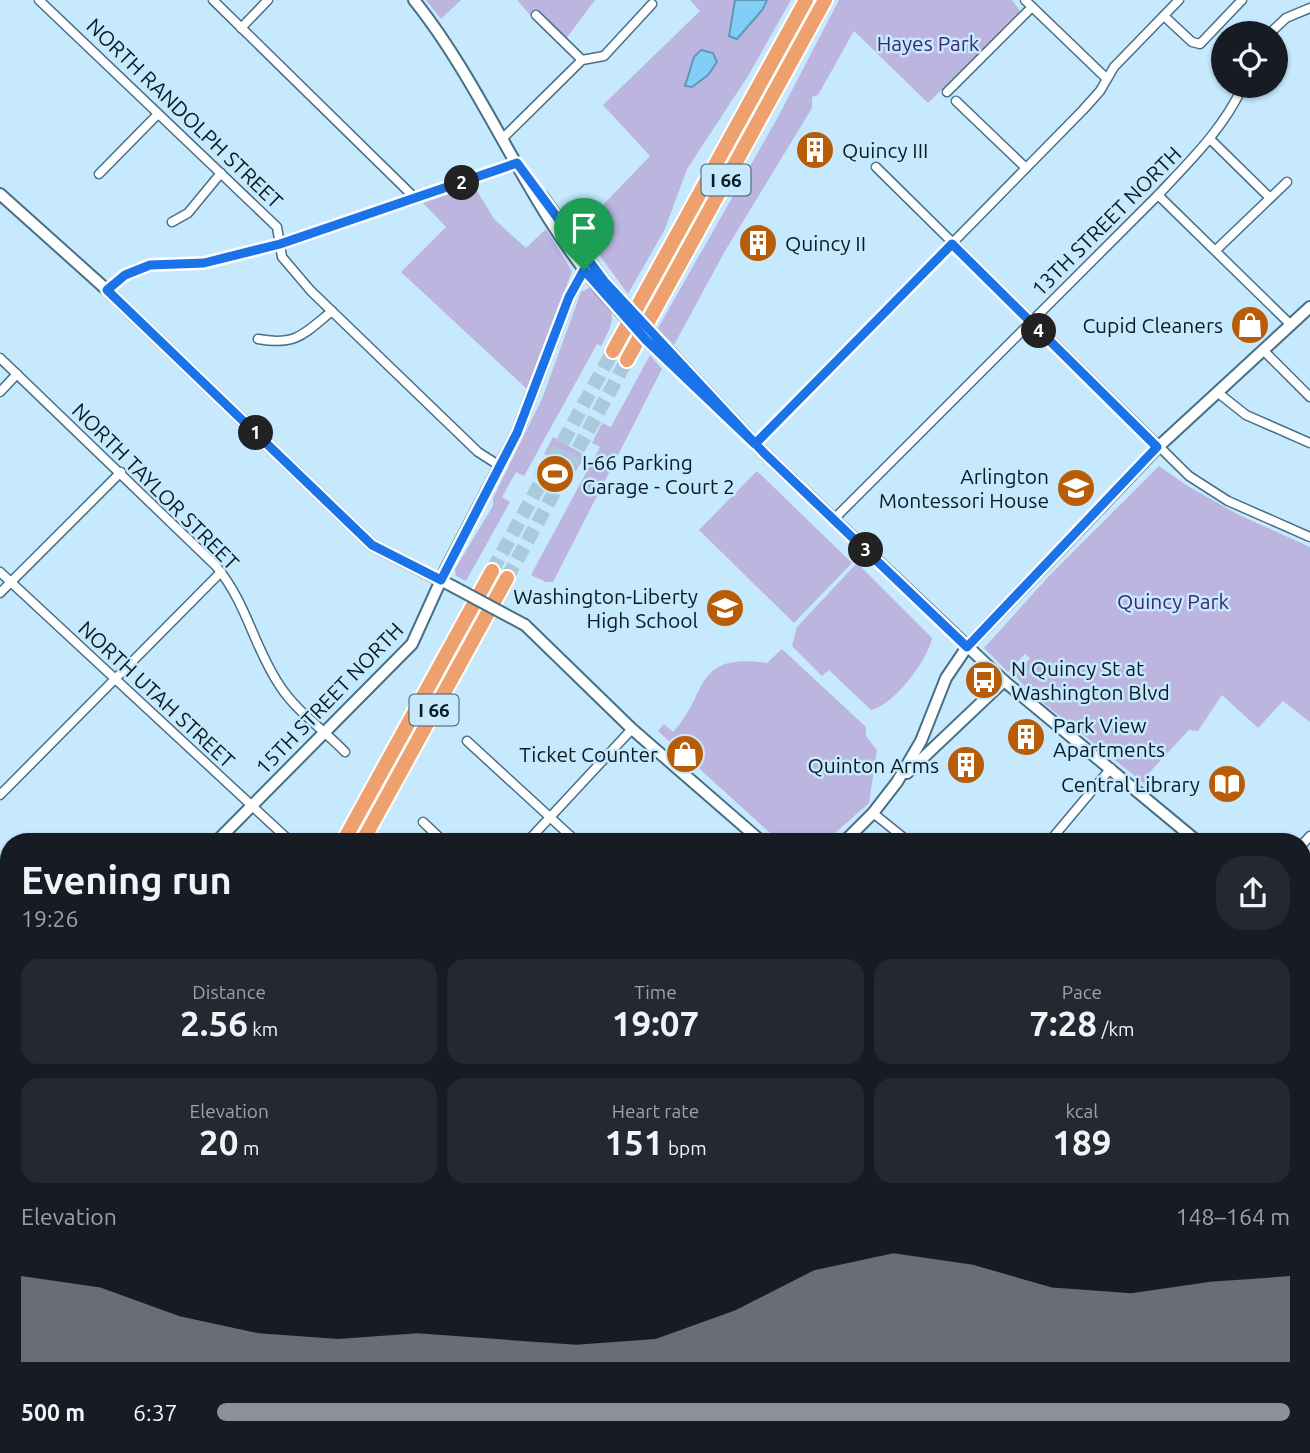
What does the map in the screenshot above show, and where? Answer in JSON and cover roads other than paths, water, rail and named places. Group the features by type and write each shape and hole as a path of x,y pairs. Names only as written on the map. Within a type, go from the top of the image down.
{"highway":[{"name":"I 66","path":"613,351 806,0"},
{"name":"I 66","path":"626,360 825,0"},
{"name":"I 66","path":"347,833 492,570"},
{"name":"I 66","path":"367,833 507,578"}],"main road":[{"path":"414,0 453,52 532,192 602,285 752,440 967,647 1004,681 1187,833"},
{"path":"0,194 107,290 372,545 525,625 632,729 752,833"},
{"name":"15TH STREET NORTH","path":"225,833 412,644 441,580 517,433 569,297 587,266"},
{"path":"853,833 897,782 921,741 946,678 967,647 1157,447 1310,307"},
{"path":"897,782 1004,681"}],"street":[{"name":"NORTH RANDOLPH STREET","path":"39,0 277,227 282,257 332,311 478,452 500,466"},
{"path":"213,0 415,198"},
{"path":"242,28 268,0"},
{"path":"1025,0 1106,78"},
{"path":"752,440 952,244 1083,110 1100,92 1106,78 1179,0"},
{"path":"1164,16 1192,42 1200,44 1242,0"},
{"path":"1283,21 1308,8 1300,1"},
{"path":"503,137 582,60 604,56 652,4"},
{"path":"947,93 1032,7"},
{"path":"536,15 582,60"},
{"name":"13TH STREET NORTH","path":"834,519 1158,195 1210,139 1237,98"},
{"path":"956,101 1026,168"},
{"path":"99,174 158,114"},
{"path":"1210,139 1270,198"},
{"path":"107,290 125,275 150,265 204,263 280,244 517,163"},
{"path":"876,167 1030,323 1189,476 1228,501 1310,537"},
{"path":"172,222 188,214 221,173"},
{"path":"1216,250 1287,182"},
{"path":"1158,195 1291,325"},
{"path":"258,339 278,343 299,339 332,311"},
{"path":"1263,350 1310,397"},
{"name":"NORTH TAYLOR STREET","path":"0,358 121,472 221,572 248,615 264,658 281,688 345,752"},
{"path":"0,392 18,374"},
{"path":"1217,392 1246,415 1310,443"},
{"path":"0,593 121,472"},
{"name":"NORTH UTAH STREET","path":"0,572 281,833"},
{"path":"0,794 221,572"},
{"path":"535,833 632,729"},
{"path":"467,741 567,833"},
{"path":"1057,833 1111,768"},
{"path":"873,813 898,833"},
{"path":"423,822 435,833"}],"water":[{"path":"735,0 767,0 763,9 737,39 729,36"},
{"path":"701,50 713,53 717,62 708,75 692,87 685,86 694,57"}],"tunnel":[{"path":"492,571 613,351"},
{"path":"507,578 627,360"}],"place":[{"name":"Quincy III","path":"815,150"},
{"name":"Quincy II","path":"758,243"},
{"name":"Cupid Cleaners","path":"1250,325"},
{"name":"I-66 Parking Garage - Court 2","path":"555,474"},
{"name":"Arlington Montessori House","path":"1076,488"},
{"name":"Washington-Liberty High School","path":"725,608"},
{"name":"N Quincy St at Washington Blvd","path":"984,680"},
{"name":"Park View Apartments","path":"1026,737"},
{"name":"Ticket Counter","path":"685,754"},
{"name":"Quinton Arms","path":"966,765"},
{"name":"Central Library","path":"1227,784"}],"park label":[{"name":"Hayes Park","path":"928,43"},
{"name":"Quincy Park","path":"1173,601"}]}
